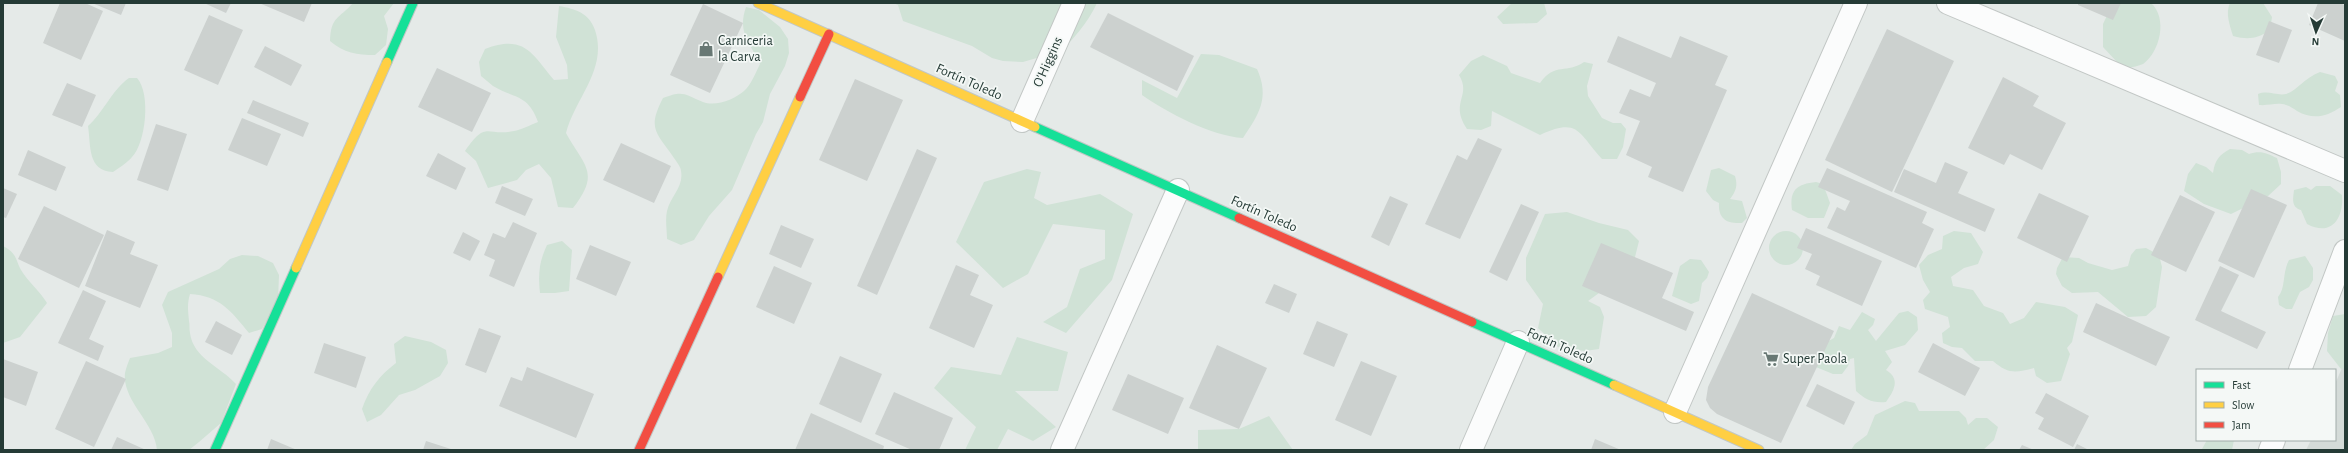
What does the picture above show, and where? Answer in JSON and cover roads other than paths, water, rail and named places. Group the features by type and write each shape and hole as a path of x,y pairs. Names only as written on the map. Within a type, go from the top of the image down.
{"street":[{"path":"215,450 413,3"},
{"name":"Fortín Toledo","path":"758,3 1759,450"},
{"name":"O'Higgins","path":"1022,121 1074,3"},
{"path":"1675,412 1856,3"},
{"path":"1948,3 2345,171"},
{"path":"639,450 829,34"},
{"path":"1062,450 1178,190"},
{"path":"2300,369 2345,251"},
{"path":"1471,450 1518,342"}],"place":[{"name":"Carniceria la Carva","path":"706,49"},
{"name":"Super Paola","path":"1771,359"}]}
